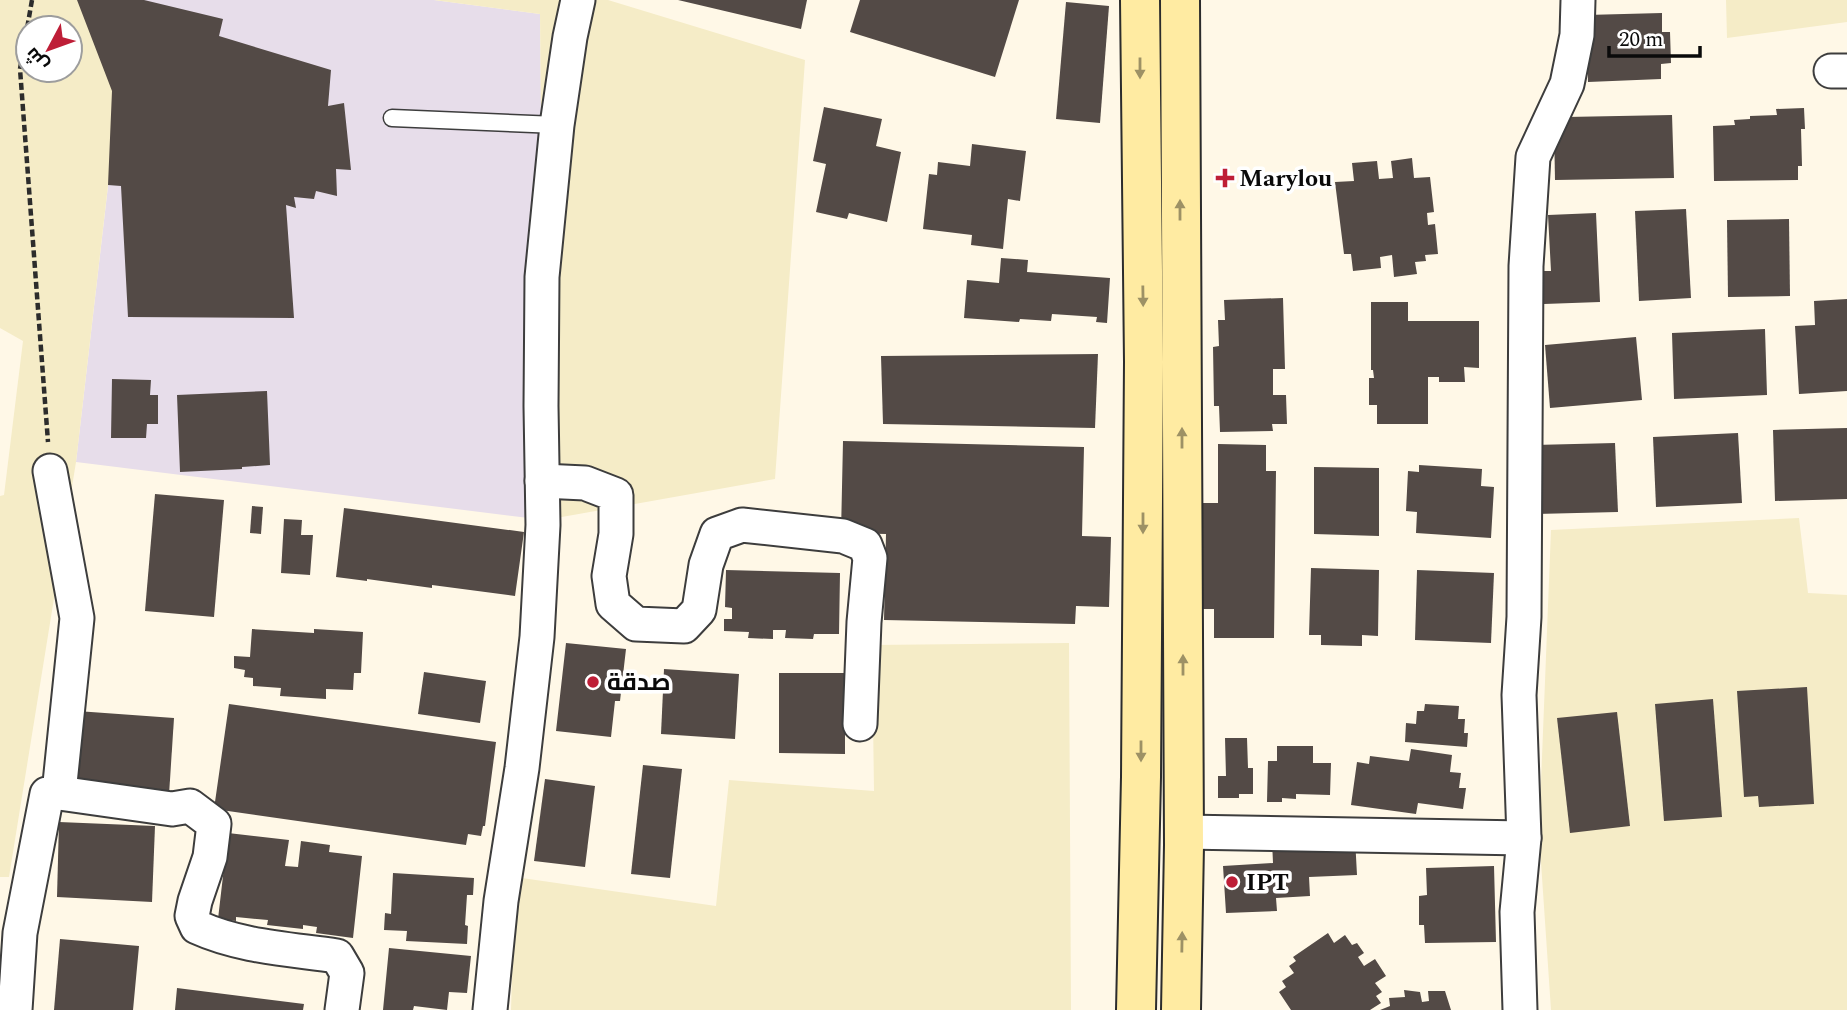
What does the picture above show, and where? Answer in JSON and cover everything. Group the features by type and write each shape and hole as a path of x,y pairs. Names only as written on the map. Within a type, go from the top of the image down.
{"street":[{"path":"490,1010 501,901 522,768 537,637 543,525 542,277 557,125 578,0"},
{"path":"1140,0 1163,361 1184,839 1181,1010"},
{"path":"1136,1010 1140,847 1180,0"},
{"path":"1520,1010 1517,912 1524,838 1520,695 1524,605 1526,266 1533,157 1567,84 1577,35 1578,0"},
{"path":"50,471 77,618 59,793"},
{"path":"542,481 585,483 616,495 616,534 609,576 613,604 636,624 684,626 699,610 706,565 717,534 742,525 843,536 865,545 870,558 864,622 860,724"},
{"path":"15,1010 10,932 47,794 59,793 172,808 190,806 214,824 209,858 192,916 197,927 243,943 337,956 347,973 342,1010"},
{"path":"1140,847 1184,839 1524,838"}],"lane":[{"path":"392,118 557,125"}],"path":[{"path":"32,0 20,69 50,471"}],"shaded area":[{"path":"0,0 111,0 118,99 76,462 9,877 0,877 0,496 4,495 23,341 0,328"},
{"path":"111,0 434,0 540,14 545,520 76,462 118,100"},
{"path":"434,0 608,0 805,60 775,479 545,520 540,14"},
{"path":"1726,0 1847,0 1847,22 1727,38"},
{"path":"1799,518 1808,593 1847,595 1847,1010 1551,1010 1539,833 1551,530"},
{"path":"1069,643 1071,1010 511,1010 515,877 716,906 729,780 874,791 872,645"}],"building":[{"path":"77,0 144,0 223,19 219,36 331,70 328,106 344,103 351,170 336,169 337,196 316,191 314,199 294,197 296,208 286,205 294,318 128,317 121,186 108,185 112,91"},
{"path":"678,0 807,0 801,29"},
{"path":"860,0 1019,0 995,77 850,32"},
{"path":"1066,2 1109,6 1100,123 1056,119"},
{"path":"1662,13 1662,32 1670,32 1671,63 1661,64 1661,79 1588,82 1586,15"},
{"path":"824,107 882,119 876,146 901,152 887,222 849,213 847,219 816,212 826,164 813,161"},
{"path":"1804,108 1805,129 1801,129 1802,166 1798,166 1798,180 1714,181 1713,126 1735,125 1734,120 1750,119 1750,116 1777,115 1776,109"},
{"path":"1672,115 1674,178 1555,180 1554,126 1566,117"},
{"path":"972,144 1026,151 1020,201 1008,199 1003,249 971,245 972,235 923,229 929,174 937,175 938,162 970,166"},
{"path":"1412,158 1414,178 1430,177 1434,212 1427,213 1428,225 1435,224 1438,254 1425,255 1426,261 1415,262 1417,274 1394,277 1392,255 1380,257 1381,268 1353,271 1351,254 1344,254 1335,182 1354,181 1352,163 1377,161 1379,179 1393,178 1391,161"},
{"path":"1686,209 1691,298 1639,301 1635,211"},
{"path":"1596,213 1600,302 1544,304 1543,286 1538,286 1537,271 1551,271 1548,215"},
{"path":"1789,219 1790,296 1728,297 1727,220"},
{"path":"1001,258 1028,260 1027,272 1110,278 1107,323 1096,322 1097,317 1052,314 1051,321 1020,319 1019,322 964,318 967,280 999,283"},
{"path":"1283,298 1285,369 1273,369 1273,395 1286,395 1287,424 1272,424 1273,431 1220,432 1219,406 1214,406 1213,347 1219,346 1218,320 1225,320 1224,300"},
{"path":"1847,299 1847,391 1799,394 1795,326 1815,325 1814,301"},
{"path":"1371,302 1408,302 1408,321 1479,321 1479,368 1464,367 1465,382 1439,382 1439,377 1428,377 1428,424 1377,424 1377,405 1369,405 1369,378 1374,378 1371,370"},
{"path":"1765,329 1767,395 1674,399 1672,333"},
{"path":"1636,337 1642,400 1550,408 1545,345"},
{"path":"1098,354 1095,428 883,424 881,356"},
{"path":"112,379 151,380 150,395 158,395 158,424 147,424 146,438 111,438"},
{"path":"267,391 270,465 180,472 177,395"},
{"path":"1847,428 1847,499 1775,501 1773,430"},
{"path":"1738,433 1742,503 1656,507 1653,437"},
{"path":"843,441 1084,447 1082,536 1111,537 1109,607 1076,606 1075,624 884,620 886,534 841,533"},
{"path":"1615,443 1618,512 1536,514 1534,445"},
{"path":"1218,444 1266,445 1266,471 1276,471 1274,638 1214,638 1214,609 1198,609 1198,503 1218,503"},
{"path":"1419,465 1482,469 1481,486 1494,487 1491,538 1416,533 1417,512 1406,511 1408,471 1419,472"},
{"path":"1314,467 1379,468 1379,536 1314,534"},
{"path":"155,494 224,500 214,617 145,611"},
{"path":"252,506 263,507 261,534 250,533"},
{"path":"344,508 524,532 515,596 432,585 432,588 336,577"},
{"path":"284,519 302,520 301,535 313,535 310,575 281,573"},
{"path":"1311,568 1379,570 1378,636 1362,635 1362,646 1321,645 1321,635 1309,635"},
{"path":"726,570 840,573 839,634 814,634 813,639 785,638 786,630 773,630 773,639 748,638 749,632 724,631 724,619 732,619 732,608 725,607"},
{"path":"1417,570 1494,573 1491,643 1415,640"},
{"path":"252,629 314,633 314,629 363,632 361,673 354,673 353,690 326,689 326,699 280,696 281,688 253,686 253,678 244,677 245,670 234,668 234,656 250,657"},
{"path":"566,643 626,649 620,701 615,701 611,737 556,731"},
{"path":"664,669 739,674 735,739 661,734"},
{"path":"424,672 486,681 480,723 418,714"},
{"path":"779,673 845,673 845,754 779,753"},
{"path":"1807,687 1814,804 1759,807 1758,796 1744,797 1737,691"},
{"path":"1713,699 1722,817 1664,821 1655,704"},
{"path":"229,704 496,742 485,826 481,836 468,834 466,845 214,809"},
{"path":"1425,704 1459,706 1458,719 1465,719 1464,733 1468,733 1467,747 1405,742 1406,723 1416,724 1417,711 1424,711"},
{"path":"77,711 174,718 169,795 71,788"},
{"path":"1617,712 1630,826 1570,833 1557,718"},
{"path":"1225,738 1247,738 1248,768 1253,768 1253,794 1239,794 1239,798 1218,798 1218,776 1226,776"},
{"path":"1277,746 1313,746 1313,763 1331,763 1330,795 1296,794 1296,799 1282,798 1282,802 1267,802 1268,761 1277,761"},
{"path":"1411,749 1452,755 1450,772 1461,773 1459,788 1466,788 1463,809 1418,803 1416,814 1351,805 1357,762 1369,764 1370,756 1409,761"},
{"path":"643,765 682,769 670,878 631,874"},
{"path":"545,779 595,786 585,867 534,861"},
{"path":"59,822 155,826 152,902 57,897"},
{"path":"228,833 289,840 285,866 298,867 301,841 330,845 329,852 362,856 353,938 316,933 317,927 303,925 303,929 267,925 268,920 236,917 236,921 218,919"},
{"path":"1355,838 1357,875 1309,877 1310,896 1276,898 1277,911 1226,913 1223,866 1273,863 1272,841"},
{"path":"1494,866 1496,942 1425,943 1424,925 1419,925 1419,896 1427,895 1426,868"},
{"path":"393,873 474,878 473,895 467,895 467,944 406,941 407,931 384,930 385,913 391,914"},
{"path":"1328,933 1334,943 1345,935 1352,945 1357,943 1364,953 1358,957 1364,966 1375,959 1386,976 1375,983 1382,992 1376,996 1381,1003 1370,1010 1291,1010 1279,992 1286,987 1282,981 1294,973 1289,966 1296,961 1293,957"},
{"path":"60,939 139,946 133,1010 54,1010"},
{"path":"389,948 471,956 467,993 449,992 447,1010 414,1006 413,1010 383,1010"},
{"path":"177,988 304,1004 303,1010 175,1010"},
{"path":"1404,990 1420,992 1422,1002 1429,1001 1428,991 1445,991 1451,1010 1380,1010 1390,1006 1389,998 1405,997"}],"place":[{"name":"Marylou","path":"1225,178"},
{"name":"صدقة","path":"593,682"},
{"name":"IPT","path":"1232,882"}]}
